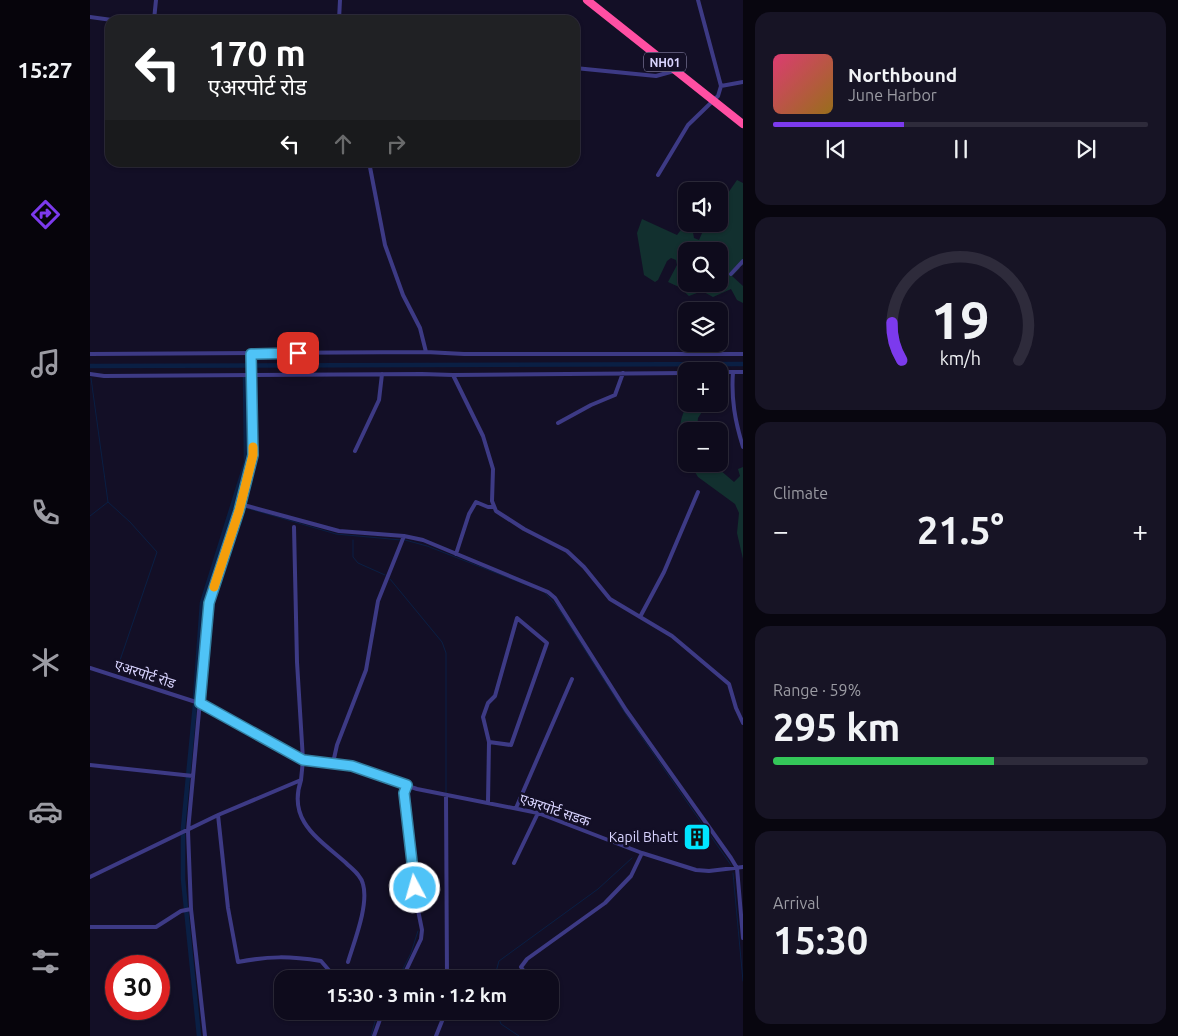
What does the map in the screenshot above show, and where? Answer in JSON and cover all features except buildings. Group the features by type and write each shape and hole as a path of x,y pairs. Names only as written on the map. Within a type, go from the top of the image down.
{"highway":[{"name":"NH01","path":"588,0 743,124"}],"street":[{"path":"154,15 156,0"},
{"path":"339,15 340,0"},
{"path":"658,175 688,125 718,96 721,86 698,0"},
{"path":"90,17 105,19"},
{"path":"580,68 656,76 676,70"},
{"path":"721,86 743,82"},
{"path":"370,167 385,246 403,295 420,328 426,352"},
{"path":"731,274 743,261"},
{"path":"90,354 251,356 426,352 464,354 743,354"},
{"path":"205,1036 190,909 185,832 209,603 239,511 253,455 251,356"},
{"path":"728,372 743,372"},
{"path":"733,372 732,398 735,421 743,447"},
{"path":"558,423 591,405 615,395 623,373"},
{"path":"90,374 104,376 678,373"},
{"path":"356,451 379,400 382,374"},
{"path":"453,375 483,436 493,468 492,501 496,511 524,529 567,551 584,567 610,599 672,636 729,684 743,723"},
{"path":"640,616 664,572 698,492"},
{"path":"456,554 469,514 476,502 488,507 494,506"},
{"path":"240,505 338,531 404,536 423,540 541,588 555,598 626,710 737,868 743,938"},
{"path":"294,527 297,662 303,760 297,801 305,826 356,872 363,882 363,906 348,962"},
{"path":"332,763 366,670 378,601 387,574 404,536"},
{"path":"488,802 489,742 483,718 488,703 495,696 517,618 547,644 511,744 489,742"},
{"name":"एअरपोर्ट रोड","path":"90,668 200,703 303,760 352,766 407,785 445,795"},
{"path":"516,808 572,679"},
{"path":"90,765 190,775"},
{"path":"90,877 218,815 301,780"},
{"path":"406,970 421,939 422,930 417,905 404,793 407,785"},
{"path":"445,795 448,970"},
{"name":"एअरपोर्ट सडक","path":"445,795 488,802 538,814 642,853 696,870 709,871 743,867"},
{"path":"514,864 538,814"},
{"path":"218,815 228,908 238,962 269,956 296,957 321,961 329,970"},
{"path":"523,970 521,967 527,959 605,903 630,876 642,853"},
{"path":"90,927 156,927 181,911 190,909"},
{"path":"374,1036 380,1020"},
{"path":"436,1036 442,1020"}],"green space":[{"path":"737,180 743,183 743,265 738,267 740,268 732,276 743,286 743,303 737,300 731,289 728,290 728,242 678,242 678,287 668,282 677,265 676,260 671,258 667,261 658,280 655,282 644,275 637,233 642,219 677,235 679,232 693,232 694,238 699,240 702,232 728,232 728,193"},
{"path":"685,292 699,292 689,296"},
{"path":"704,292 724,292 713,297"},
{"path":"684,412 702,412 698,422 681,422"},
{"path":"743,467 743,559 737,533 739,513 735,504 698,477 695,472 722,472 734,482 740,476 738,469"}],"waterway":[{"path":"90,366 743,364"},
{"path":"195,698 202,603 246,462 245,376"},
{"path":"90,516 108,502 91,378"},
{"path":"108,502 130,522 157,552 116,672"},
{"path":"233,504 336,534 401,540"},
{"path":"353,540 353,557 358,563 385,575"},
{"path":"405,540 427,546 532,587"},
{"path":"390,579 442,642 446,653 446,793"},
{"path":"545,593 557,606 627,716 731,865"},
{"path":"195,705 183,828 183,879 199,1036"},
{"path":"496,970 499,961 598,889 632,858"},
{"path":"733,873 743,981"},
{"path":"402,970 411,953 418,931"},
{"path":"371,1036 375,1020"},
{"path":"499,1020 501,1024 519,1036"}],"slow traffic":[{"path":"214,587 239,511 253,455 253,447"}],"place":[{"name":"Kapil Bhatt","path":"697,837"}],"route":[{"path":"298,353 251,354 253,455 239,511 209,603 200,703 303,760 352,766 407,785 404,793 415,888"}]}
